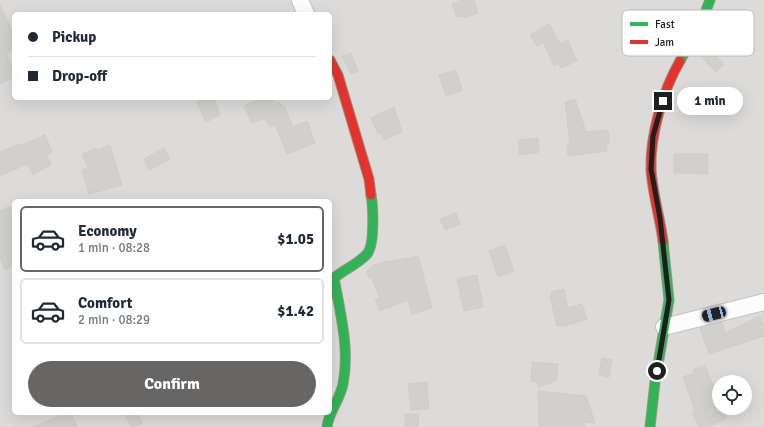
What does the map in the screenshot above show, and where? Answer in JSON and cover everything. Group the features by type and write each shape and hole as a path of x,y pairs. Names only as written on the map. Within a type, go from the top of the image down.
{"street":[{"path":"300,0 305,12"},
{"path":"706,10 710,0"},
{"path":"650,427 655,382 669,300 660,218 651,169 653,136 670,78 682,56"},
{"path":"332,64 340,82 369,179 373,207 370,250 366,256 342,271 334,278 346,342 343,385 332,409"},
{"path":"664,327 764,302"},
{"path":"327,427 329,415"}],"shaded area":[{"path":"0,0 764,0 764,427 0,427"}],"building":[{"path":"462,0 474,0 478,13 464,18 463,16 457,17 452,4"},
{"path":"0,4 12,31 12,51 6,54 12,66 12,78 0,84"},
{"path":"549,24 560,44 568,40 577,61 561,68 559,64 554,66 543,42 537,46 530,35"},
{"path":"351,53 358,71 351,74 342,56"},
{"path":"700,56 716,56 724,64 716,72"},
{"path":"456,70 462,90 446,96 439,75"},
{"path":"575,99 586,132 608,130 610,144 606,145 607,151 568,156 567,144 570,143 565,102"},
{"path":"202,100 214,100 220,115 206,122 197,102"},
{"path":"258,100 274,100 276,104 280,102 282,107 284,106 293,127 307,121 315,143 287,154 276,127 273,125 270,127 264,119 252,123 244,106"},
{"path":"394,107 402,132 384,140 381,133 378,134 371,118"},
{"path":"45,135 52,152 46,155 51,164 33,175 27,164 0,176 0,152 19,144 20,146"},
{"path":"538,138 539,152 519,155 518,140"},
{"path":"110,145 122,185 89,194 82,170 88,168 82,154 96,148 98,150"},
{"path":"164,148 170,159 149,170 144,159"},
{"path":"674,154 708,154 708,174 674,173"},
{"path":"12,206 12,267 5,270 0,258 0,211"},
{"path":"456,213 460,224 445,230 440,219"},
{"path":"505,245 514,271 498,277 489,251"},
{"path":"418,256 432,308 412,314 408,300 380,311 375,300 380,298 371,277 369,278 367,271 374,265 386,261"},
{"path":"477,275 483,307 464,311 457,279"},
{"path":"564,289 568,308 582,304 587,319 565,326 557,326 550,296 552,295 551,292"},
{"path":"760,316 764,326 764,336 709,354 700,328 722,322 725,333"},
{"path":"602,358 612,360 609,377 599,375"},
{"path":"532,362 558,364 556,381 538,387 538,382 531,381"},
{"path":"705,365 712,384 712,415 726,415 727,418 708,427 699,427 692,412 695,411 683,377 694,373 693,370"},
{"path":"427,382 429,409 411,410 408,384"},
{"path":"538,391 586,396 595,423 584,422 585,427 539,427"},
{"path":"405,414 419,414 418,427 405,427"},
{"path":"61,415 72,415 77,427 33,427"},
{"path":"125,415 139,415 142,423 131,427"}],"traffic: fast":[{"path":"706,10 710,0"},
{"path":"680,61 683,56"},
{"path":"332,412 342,390 345,371 345,344 334,278 360,261 370,249 373,225 371,195"},
{"path":"650,427 655,382 669,300 663,241"},
{"path":"327,427 330,415"}],"traffic: jam":[{"path":"663,241 653,186 651,156 655,128 663,99 680,61"},
{"path":"332,64 338,75 369,179 371,195"}],"route":[{"path":"657,371 669,300 667,268 651,169 653,136 663,101"}]}
